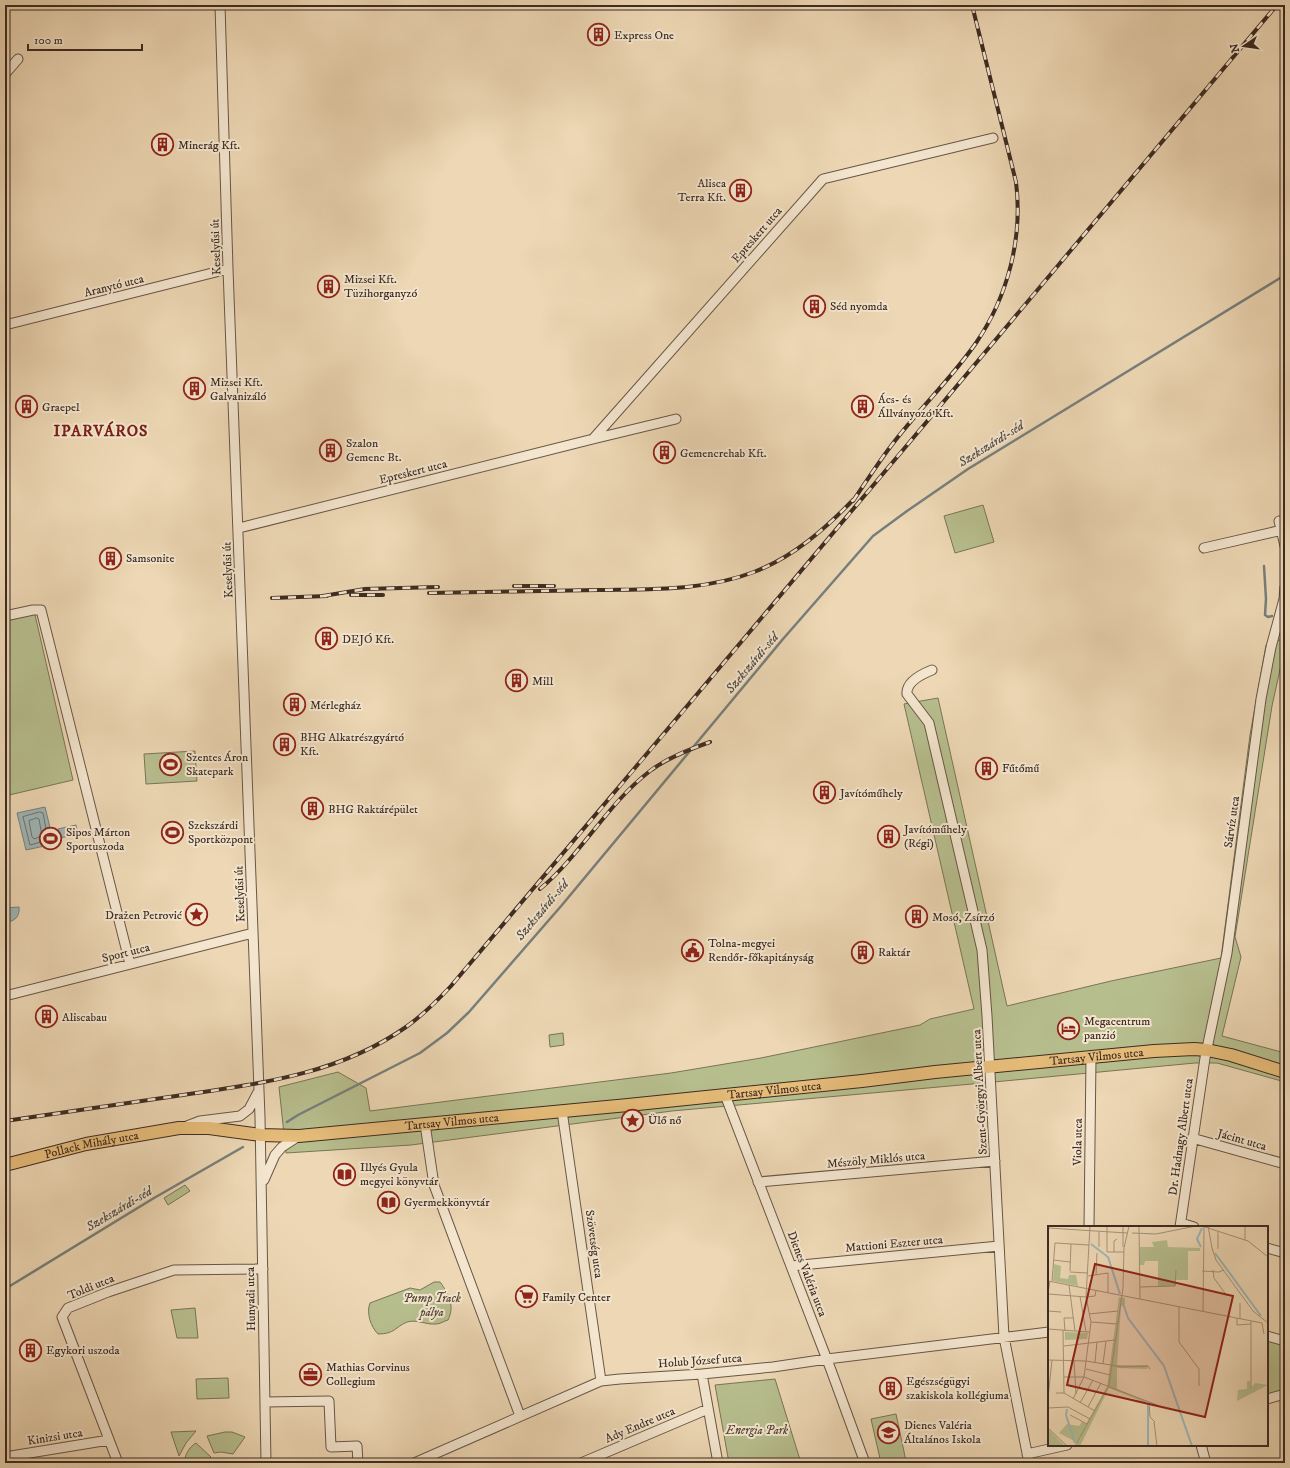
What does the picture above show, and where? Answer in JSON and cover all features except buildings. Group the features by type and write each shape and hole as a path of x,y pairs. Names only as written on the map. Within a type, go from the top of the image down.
{"main road":[{"name":"Tartsay Vilmos utca","path":"261,1135 299,1136 1154,1051 1194,1049 1207,1050 1231,1055 1285,1072"},
{"name":"Pollack Mihály utca","path":"5,1165 86,1144 179,1128 209,1128 261,1135"}],"street":[{"name":"Keselyűsi út","path":"220,5 228,269 261,1135"},
{"path":"5,74 18,59"},
{"name":"Epreskert utca","path":"594,439 823,179 993,138"},
{"name":"Aranytó utca","path":"5,325 228,269"},
{"name":"Epreskert utca","path":"239,528 676,419"},
{"path":"1280,521 1285,546"},
{"path":"1204,548 1282,530"},
{"name":"Sárvíz utca","path":"1207,1050 1226,953 1261,699 1271,647 1284,599 1285,587"},
{"path":"5,616 33,610 41,610 130,964"},
{"name":"Szent-Györgyi Albert utca","path":"932,670 912,681 906,692 910,700 929,723 982,950 990,1067 1004,1337 1028,1459"},
{"name":"Sport utca","path":"5,996 253,933"},
{"name":"Dr. Hadnagy Albert utca","path":"1181,1225 1192,1138 1207,1050"},
{"name":"Viola utca","path":"1089,1226 1091,1057"},
{"name":"Pollack Mihály utca","path":"179,1128 200,1121 240,1116 249,1110 259,1091"},
{"name":"Dienes Valéria utca","path":"725,1094 827,1359 865,1463"},
{"name":"Szövetség utca","path":"562,1111 601,1381"},
{"path":"425,1124 434,1185 520,1416"},
{"name":"Hunyadi utca","path":"261,1135 266,1463"},
{"path":"262,1186 275,1155 282,1147 299,1136"},
{"name":"Jácint utca","path":"1192,1138 1285,1164"},
{"name":"Mészöly Miklós utca","path":"758,1182 995,1161"},
{"name":"Mattioni Eszter utca","path":"790,1266 999,1246"},
{"path":"1268,1248 1285,1253"},
{"name":"Toldi utca","path":"118,1463 62,1317 68,1308 108,1292 174,1270 263,1269"},
{"name":"Holub József utca","path":"414,1463 601,1381 702,1374 773,1367 1048,1332"},
{"path":"1268,1336 1285,1341"},
{"path":"702,1374 718,1463"},
{"path":"1268,1399 1285,1394"},
{"path":"265,1402 329,1401 331,1447 357,1446 358,1463"},
{"name":"Ady Endre utca","path":"581,1463 708,1408"},
{"name":"Kinizsi utca","path":"5,1457 109,1440"},
{"path":"1028,1459 1064,1446"},
{"path":"1201,1446 1206,1463"}],"green space":[{"path":"983,505 994,542 955,553 944,516"},
{"path":"33,606 73,780 5,796 5,612"},
{"path":"1285,638 1285,647 1272,706 1235,937 1241,957 1222,1036 1285,1053 1285,1082 1217,1063 1195,1063 672,1111 411,1145 286,1153 279,1087 338,1072 366,1088 370,1111 671,1073 761,1058 920,1025 930,1019 974,1009 904,704 938,698 1007,1006 1111,981 1221,958 1250,735 1266,645"},
{"name":"Szentes Áron Skatepark","path":"195,751 197,781 146,784 144,754"},
{"path":"563,1033 564,1045 550,1047 549,1035"},
{"path":"185,1185 190,1191 168,1205 164,1198"},
{"name":"Pump Track pálya","path":"434,1282 440,1282 450,1300 451,1310 448,1320 439,1324 411,1321 403,1324 391,1332 378,1334 373,1328 370,1320 370,1303 410,1288 420,1290"},
{"path":"195,1308 198,1338 177,1338 171,1310"},
{"path":"1268,1337 1285,1342 1285,1391 1268,1395"},
{"path":"228,1378 229,1398 197,1399 196,1379"},
{"name":"Energia Park","path":"775,1379 801,1463 729,1463 715,1385"},
{"path":"896,1414 906,1461 881,1463 871,1419"},
{"path":"196,1431 186,1443 179,1456 171,1432"},
{"path":"232,1432 245,1437 233,1454 221,1452 214,1453 207,1436"},
{"path":"196,1443 211,1457 205,1463 184,1463 185,1457 191,1447"}],"water":[{"path":"45,807 54,844 26,850 17,813"},
{"path":"76,825 78,834 60,838 58,829"},
{"path":"19,907 18,916 12,921 5,922 5,908"}],"waterway":[{"name":"Szekszárdi-séd","path":"287,1122 420,1053 447,1033 469,1012 562,905 783,639 873,536 968,469 1285,275"},
{"path":"1264,566 1266,599 1265,615 1268,617 1272,616"},
{"name":"Szekszárdi-séd","path":"5,1289 154,1198 243,1147"}],"railway":[{"path":"853,501 891,446 976,343 997,306 1011,266 1017,224 1018,203 1016,182 972,5"},
{"path":"5,1121 237,1087 296,1075 325,1067 380,1043 406,1027 424,1013 451,986 1277,5"},
{"path":"429,593 657,589 716,583 754,572 782,559 807,542 831,522 853,500"},
{"path":"514,586 554,586"},
{"path":"323,596 365,589 438,587"},
{"path":"351,595 383,595"},
{"path":"272,598 327,596"},
{"path":"540,889 555,876 620,799 650,771 671,758 710,742"}],"place":[{"name":"Express One","path":"599,35"},
{"name":"Minerág Kft.","path":"162,145"},
{"name":"Alisca Terra Kft.","path":"741,190"},
{"name":"Mizsei Kft. Tüzihorganyzó","path":"328,286"},
{"name":"Séd nyomda","path":"815,306"},
{"name":"Mizsei Kft. Galvanizáló","path":"195,389"},
{"name":"Ács- és Állványozó Kft.","path":"862,406"},
{"name":"Graepel","path":"26,407"},
{"name":"Szalon Gemenc Bt.","path":"331,450"},
{"name":"Gemencrehab Kft.","path":"664,453"},
{"name":"Samsonite","path":"110,558"},
{"name":"DEJÓ Kft.","path":"326,639"},
{"name":"Mill","path":"516,681"},
{"name":"Mérlegház","path":"294,705"},
{"name":"BHG Alkatrészgyártó Kft.","path":"285,744"},
{"name":"Szentes Áron Skatepark","path":"170,764"},
{"name":"Fűtőmű","path":"986,768"},
{"name":"Javítóműhely","path":"825,793"},
{"name":"BHG Raktárépület","path":"312,809"},
{"name":"Szekszárdi Sportközpont","path":"172,832"},
{"name":"Javítóműhely (Régi)","path":"889,836"},
{"name":"Sipos Márton Sportuszoda","path":"51,839"},
{"name":"Dražen Petrović","path":"197,915"},
{"name":"Mosó, Zsírzó","path":"916,917"},
{"name":"Tolna-megyei Rendőr-főkapitányság","path":"693,950"},
{"name":"Raktár","path":"863,952"},
{"name":"Aliscabau","path":"47,1017"},
{"name":"Megacentrum panzió","path":"1069,1028"},
{"name":"Ülő nő","path":"633,1120"},
{"name":"Illyés Gyula megyei könyvtár","path":"344,1174"},
{"name":"Gyermekkönyvtár","path":"389,1202"},
{"name":"Family Center","path":"527,1297"},
{"name":"Egykori uszoda","path":"30,1350"},
{"name":"Mathias Corvinus Collegium","path":"311,1374"},
{"name":"Egészségügyi szakiskola kollégiuma","path":"891,1388"},
{"name":"Dienes Valéria Általános Iskola","path":"888,1432"}],"district":[{"name":"IPARVÁROS","path":"101,431"}]}
